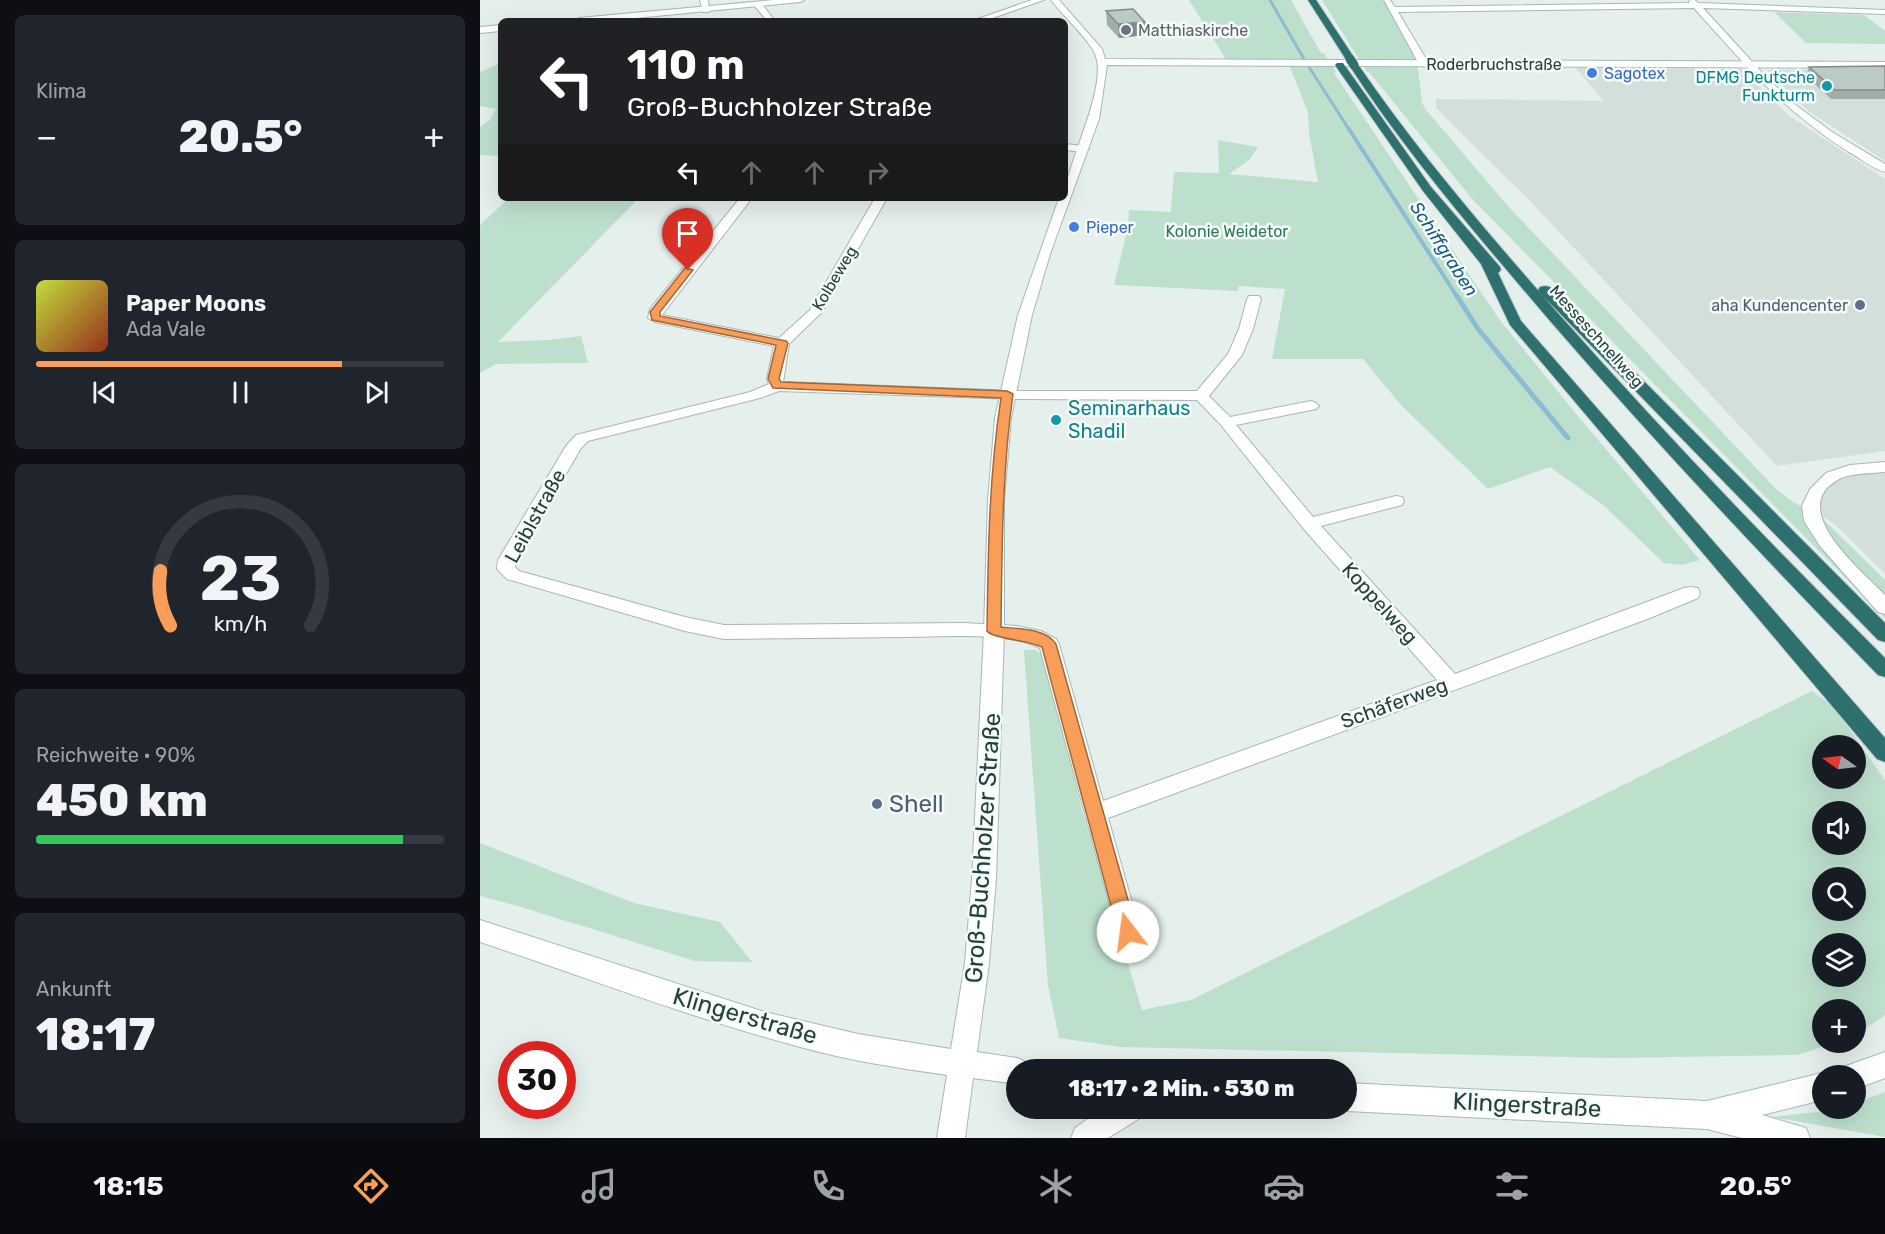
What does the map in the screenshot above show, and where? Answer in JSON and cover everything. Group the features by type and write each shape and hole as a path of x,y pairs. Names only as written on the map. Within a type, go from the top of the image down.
{"highway":[{"name":"Messeschnellweg","path":"1312,0 1384,108 1455,200 1553,316 1682,459 1885,670"},
{"path":"1330,50 1427,189 1487,263 1553,316"},
{"path":"1455,200 1885,635"},
{"path":"1487,263 1515,322 1885,753"}],"street":[{"path":"704,0 706,10"},
{"path":"614,18 800,0"},
{"path":"985,18 1040,0"},
{"path":"1055,0 1099,51 1103,62"},
{"path":"1386,0 1424,63"},
{"path":"1439,0 1446,9"},
{"path":"1486,0 1493,8"},
{"path":"1552,0 1559,7"},
{"path":"1768,0 1778,9"},
{"path":"1871,0 1885,11"},
{"path":"1392,10 1694,3 1778,9 1885,11"},
{"path":"1694,3 1750,65 1811,122 1885,169"},
{"path":"758,5 769,18"},
{"path":"480,30 498,28"},
{"name":"Roderbruchstraße","path":"1103,62 1885,65"},
{"name":"Groß-Buchholzer Straße","path":"1068,191 1099,100 1103,62"},
{"path":"1068,147 1084,149"},
{"path":"744,201 655,312 655,318 782,343 774,379 777,386"},
{"name":"Kolbeweg","path":"782,343 815,312 878,201"},
{"name":"Groß-Buchholzer Straße","path":"951,1138 977,963 981,910 994,631 999,447 1007,394 1025,315 1045,251 1064,201"},
{"path":"1007,394 1201,396 1234,355 1246,329 1254,298"},
{"name":"Leiblstraße","path":"994,631 724,632 685,624 513,575 506,569 507,560 574,446 582,438 755,394 777,386 1007,394"},
{"name":"Koppelweg","path":"1201,396 1226,422 1309,524 1450,682"},
{"path":"1226,422 1311,406"},
{"path":"1885,467 1838,473 1815,491 1810,508 1812,520 1821,536 1885,607"},
{"path":"1309,524 1396,501"},
{"name":"Schäferweg","path":"1097,813 1643,613 1690,593"},
{"path":"994,631 1034,636 1049,644 1128,932"},
{"name":"Klingerstraße","path":"480,931 686,1000 806,1035 895,1054 1006,1070"},
{"path":"1866,1072 1885,1065"},
{"name":"Klingerstraße","path":"1707,1114 1812,1089"},
{"name":"Klingerstraße","path":"1357,1097 1707,1114 1796,1138"},
{"path":"1085,1138 1112,1119"}],"shaded area":[{"path":"1576,68 1741,69 1788,115 1885,179 1885,451 1777,466 1534,205 1436,108 1436,99 1604,101"},
{"path":"1767,70 1885,70 1885,161 1807,110"},
{"path":"1885,467 1885,574 1837,526 1810,508 1838,473"}],"green space":[{"path":"1189,0 1291,0 1321,53 1324,53 1328,59 1227,61"},
{"path":"1322,0 1386,0 1424,64 1415,64 1418,68 1422,103 1426,110 1508,206 1776,489 1793,502 1821,517 1885,580 1885,618 1473,200 1367,72"},
{"path":"1774,12 1864,15 1885,31 1885,44 1806,43"},
{"path":"498,64 498,156 480,155 480,127 490,120 496,109 480,106 480,72"},
{"name":"Kolonie Weidetor","path":"1289,65 1332,65 1336,72 1334,73 1499,319 1700,560 1682,565 1664,563 1603,505 1550,467 1488,489 1401,405 1363,359 1272,359 1285,289 1239,286 1238,291 1114,285 1128,227 1129,210 1171,212 1174,172 1219,173 1218,140 1258,147 1249,160 1229,174 1318,182 1309,133 1308,112"},
{"path":"506,201 636,201 498,342 581,336 588,363 496,364 480,373 480,225"},
{"path":"1024,650 1036,650 1047,657 1081,807 1142,1010 1191,1000 1812,691 1833,706 1853,735 1812,735 1812,789 1866,789 1866,753 1885,780 1885,1015 1866,1028 1866,999 1812,999 1812,1050 1797,1055 1611,1058 1121,1047 1059,1038 1048,985"},
{"path":"480,843 634,903 720,922 752,962 695,961 480,896"},
{"path":"1885,1092 1885,1137 1772,1117 1812,1113 1812,1119 1866,1119 1866,1099"}],"building":[{"path":"1133,9 1145,22 1118,24 1106,11"},
{"path":"1885,66 1885,90 1835,90 1809,67"}],"waterway":[{"name":"Schiffgraben","path":"1270,0 1304,59"},
{"name":"Schiffgraben","path":"1309,67 1350,131"},
{"name":"Schiffgraben","path":"1349,129 1458,298"},
{"name":"Schiffgraben","path":"1457,296 1478,329 1568,438"}],"place":[{"name":"Matthiaskirche","path":"1126,30"},
{"name":"Sagotex","path":"1592,73"},
{"name":"DFMG Deutsche Funkturm","path":"1827,86"},
{"name":"Pieper","path":"1074,227"},
{"name":"aha Kundencenter","path":"1860,305"},
{"name":"Seminarhaus Shadil","path":"1056,420"},
{"name":"Shell","path":"877,804"}],"route":[{"path":"688,270 655,312 655,318 782,343 776,361 774,379 777,386 863,391 1007,394 999,447 996,500 994,631 1034,636 1049,644 1128,932"}]}
